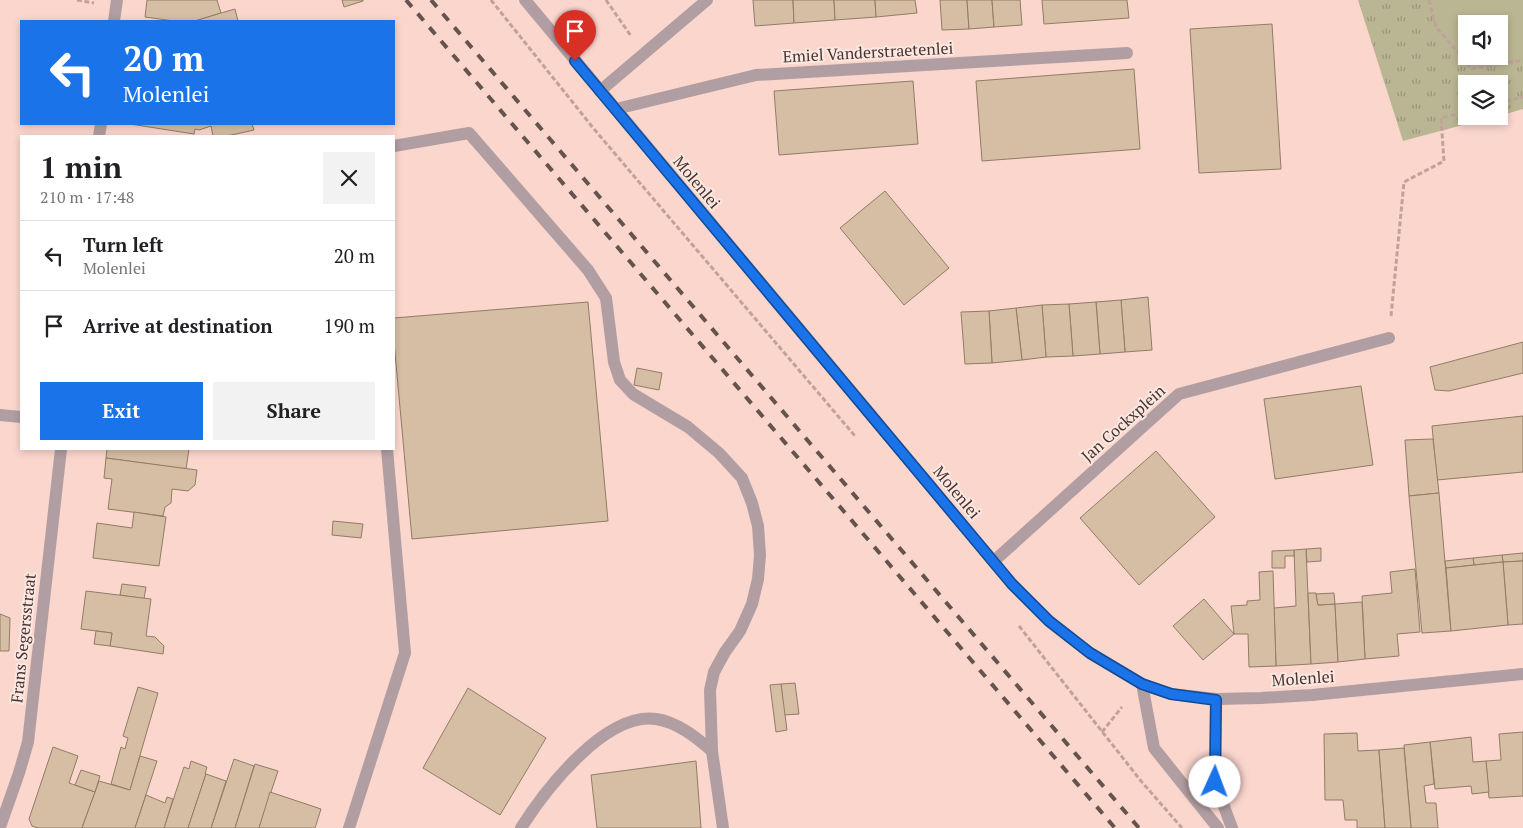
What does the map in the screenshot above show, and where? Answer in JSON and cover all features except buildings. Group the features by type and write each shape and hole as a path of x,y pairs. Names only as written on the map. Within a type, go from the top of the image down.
{"street":[{"path":"114,20 117,0"},
{"name":"Molenlei","path":"525,0 1012,584 1049,621 1090,653 1142,684 1171,694 1216,700 1312,695 1523,674"},
{"path":"600,91 707,0"},
{"name":"Emiel Vanderstraetenlei","path":"616,110 756,75 1127,53"},
{"path":"395,146 470,133 588,270 606,298 614,362 620,380 633,394 688,427 720,453 742,478 752,503 758,526 760,555 758,579 752,604 740,631 714,672 710,690 712,751 723,828"},
{"name":"Jan Cockxplein","path":"994,561 1179,394 1389,338"},
{"path":"0,415 20,418"},
{"name":"Frans Segersstraat","path":"0,827 28,742 60,450"},
{"path":"349,828 405,653 387,450"},
{"path":"1142,684 1154,748 1218,828"},
{"path":"1216,700 1215,782 1232,828"},
{"path":"521,828 564,770 610,732 632,721 656,719 679,727 712,751"}],"path":[{"path":"491,0 600,137 858,439"},
{"path":"606,0 644,54"},
{"path":"1429,0 1436,27 1472,69 1523,60"},
{"path":"1508,100 1523,96"},
{"path":"1389,338 1404,182 1444,161 1441,118 1458,114"},
{"path":"1013,620 1141,781 1182,828"}],"green space":[{"path":"1358,0 1523,0 1523,109 1508,113 1508,75 1458,75 1458,125 1463,125 1403,141"},
{"path":"1429,0 1523,0 1523,60 1508,63 1508,15 1458,15 1458,53 1436,27"},
{"path":"1469,65 1495,65 1472,69"}],"railway":[{"path":"406,0 1115,828"},
{"path":"431,0 1139,828"}],"route":[{"path":"575,61 1012,584 1049,621 1090,653 1142,684 1171,694 1216,700 1215,782"}]}
